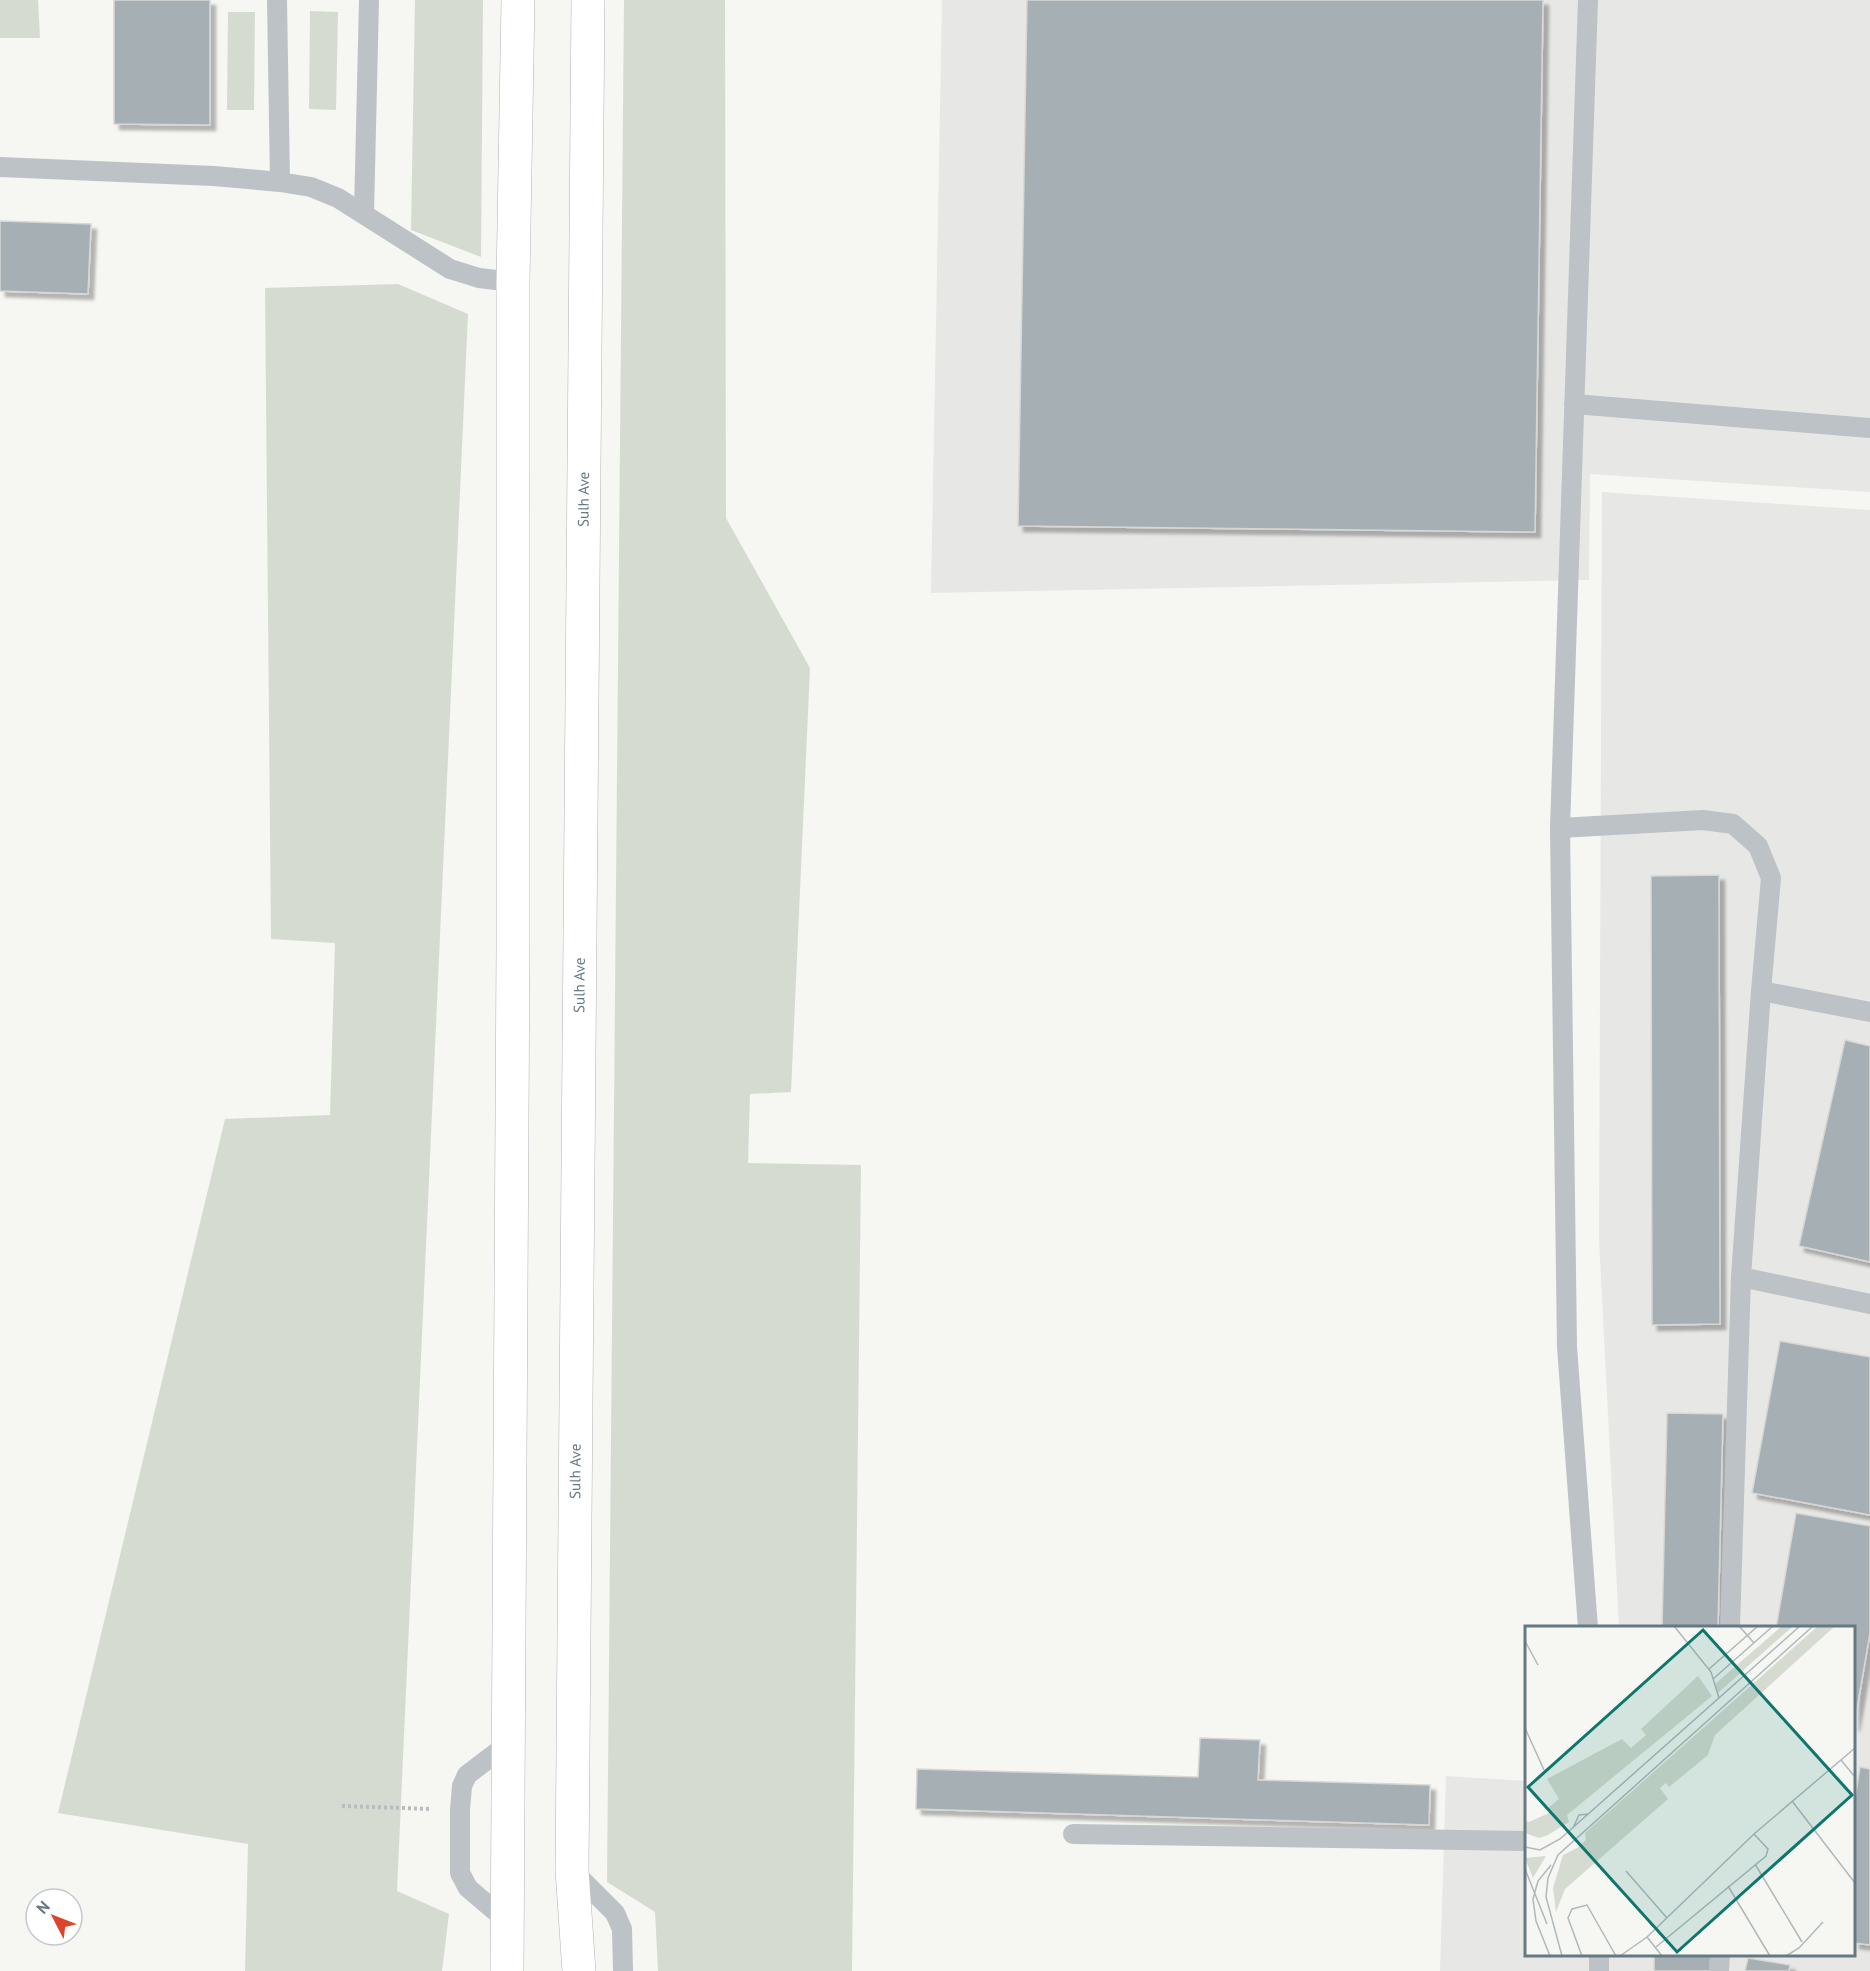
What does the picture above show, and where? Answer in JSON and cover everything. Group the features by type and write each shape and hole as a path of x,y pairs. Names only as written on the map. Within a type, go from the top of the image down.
{"highway":[{"path":"507,1971 513,938 513,282 518,0"},
{"name":"Sulh Ave","path":"579,1971 572,1870 588,0"}],"lane":[{"path":"277,0 280,182"},
{"path":"364,213 369,0"},
{"path":"1588,0 1560,828 1567,1347 1588,1626"},
{"path":"0,167 214,176 310,187 339,198 450,269 479,278 513,282"},
{"path":"1574,404 1870,428"},
{"path":"1560,828 1703,820 1733,824 1758,846 1771,878 1741,1277 1730,1626"},
{"path":"1761,991 1870,1012"},
{"path":"1741,1277 1870,1304"},
{"path":"508,1922 468,1888 460,1873 459,1810 462,1786 467,1775 509,1743"},
{"path":"1073,1834 1525,1841"},
{"path":"572,1870 615,1913 622,1929 623,1971"},
{"path":"1719,1971 1720,1956"}],"path":[{"path":"342,1806 459,1810"}],"shaded area":[{"path":"0,0 38,0 40,38 0,38"},
{"path":"415,0 483,0 481,257 411,230"},
{"path":"624,0 725,0 726,518 810,668 791,1092 750,1094 748,1163 861,1165 852,1971 658,1971 655,1912 607,1882"},
{"path":"942,0 1870,0 1870,492 1590,474 1589,580 931,593"},
{"path":"310,11 338,12 336,110 309,109"},
{"path":"228,12 255,12 254,110 227,110"},
{"path":"398,284 468,314 397,1891 449,1914 442,1971 245,1971 248,1844 58,1813 225,1119 330,1115 335,943 271,939 265,288"},
{"path":"1602,492 1870,510 1870,1971 1440,1971 1446,1776 1525,1781 1525,1956 1855,1956 1855,1626 1619,1626 1599,1240"}],"building":[{"path":"114,0 210,0 210,125 114,124"},
{"path":"1027,0 1543,0 1535,532 1018,526"},
{"path":"0,221 91,224 88,294 0,291"},
{"path":"1719,875 1720,1324 1652,1325 1651,876"},
{"path":"1845,1040 1870,1046 1870,1262 1799,1246"},
{"path":"1780,1341 1870,1357 1870,1515 1752,1493"},
{"path":"1667,1413 1723,1414 1718,1626 1662,1626"},
{"path":"1796,1513 1870,1526 1870,1633 1855,1720 1855,1626 1776,1626"},
{"path":"1200,1738 1260,1740 1258,1780 1430,1785 1429,1825 916,1809 917,1769 1198,1777"},
{"path":"1860,1767 1870,1769 1870,1945 1855,1943 1855,1799"},
{"path":"1654,1956 1711,1956 1710,1971 1654,1971"},
{"path":"1748,1958 1790,1965 1789,1971 1745,1971"}]}
